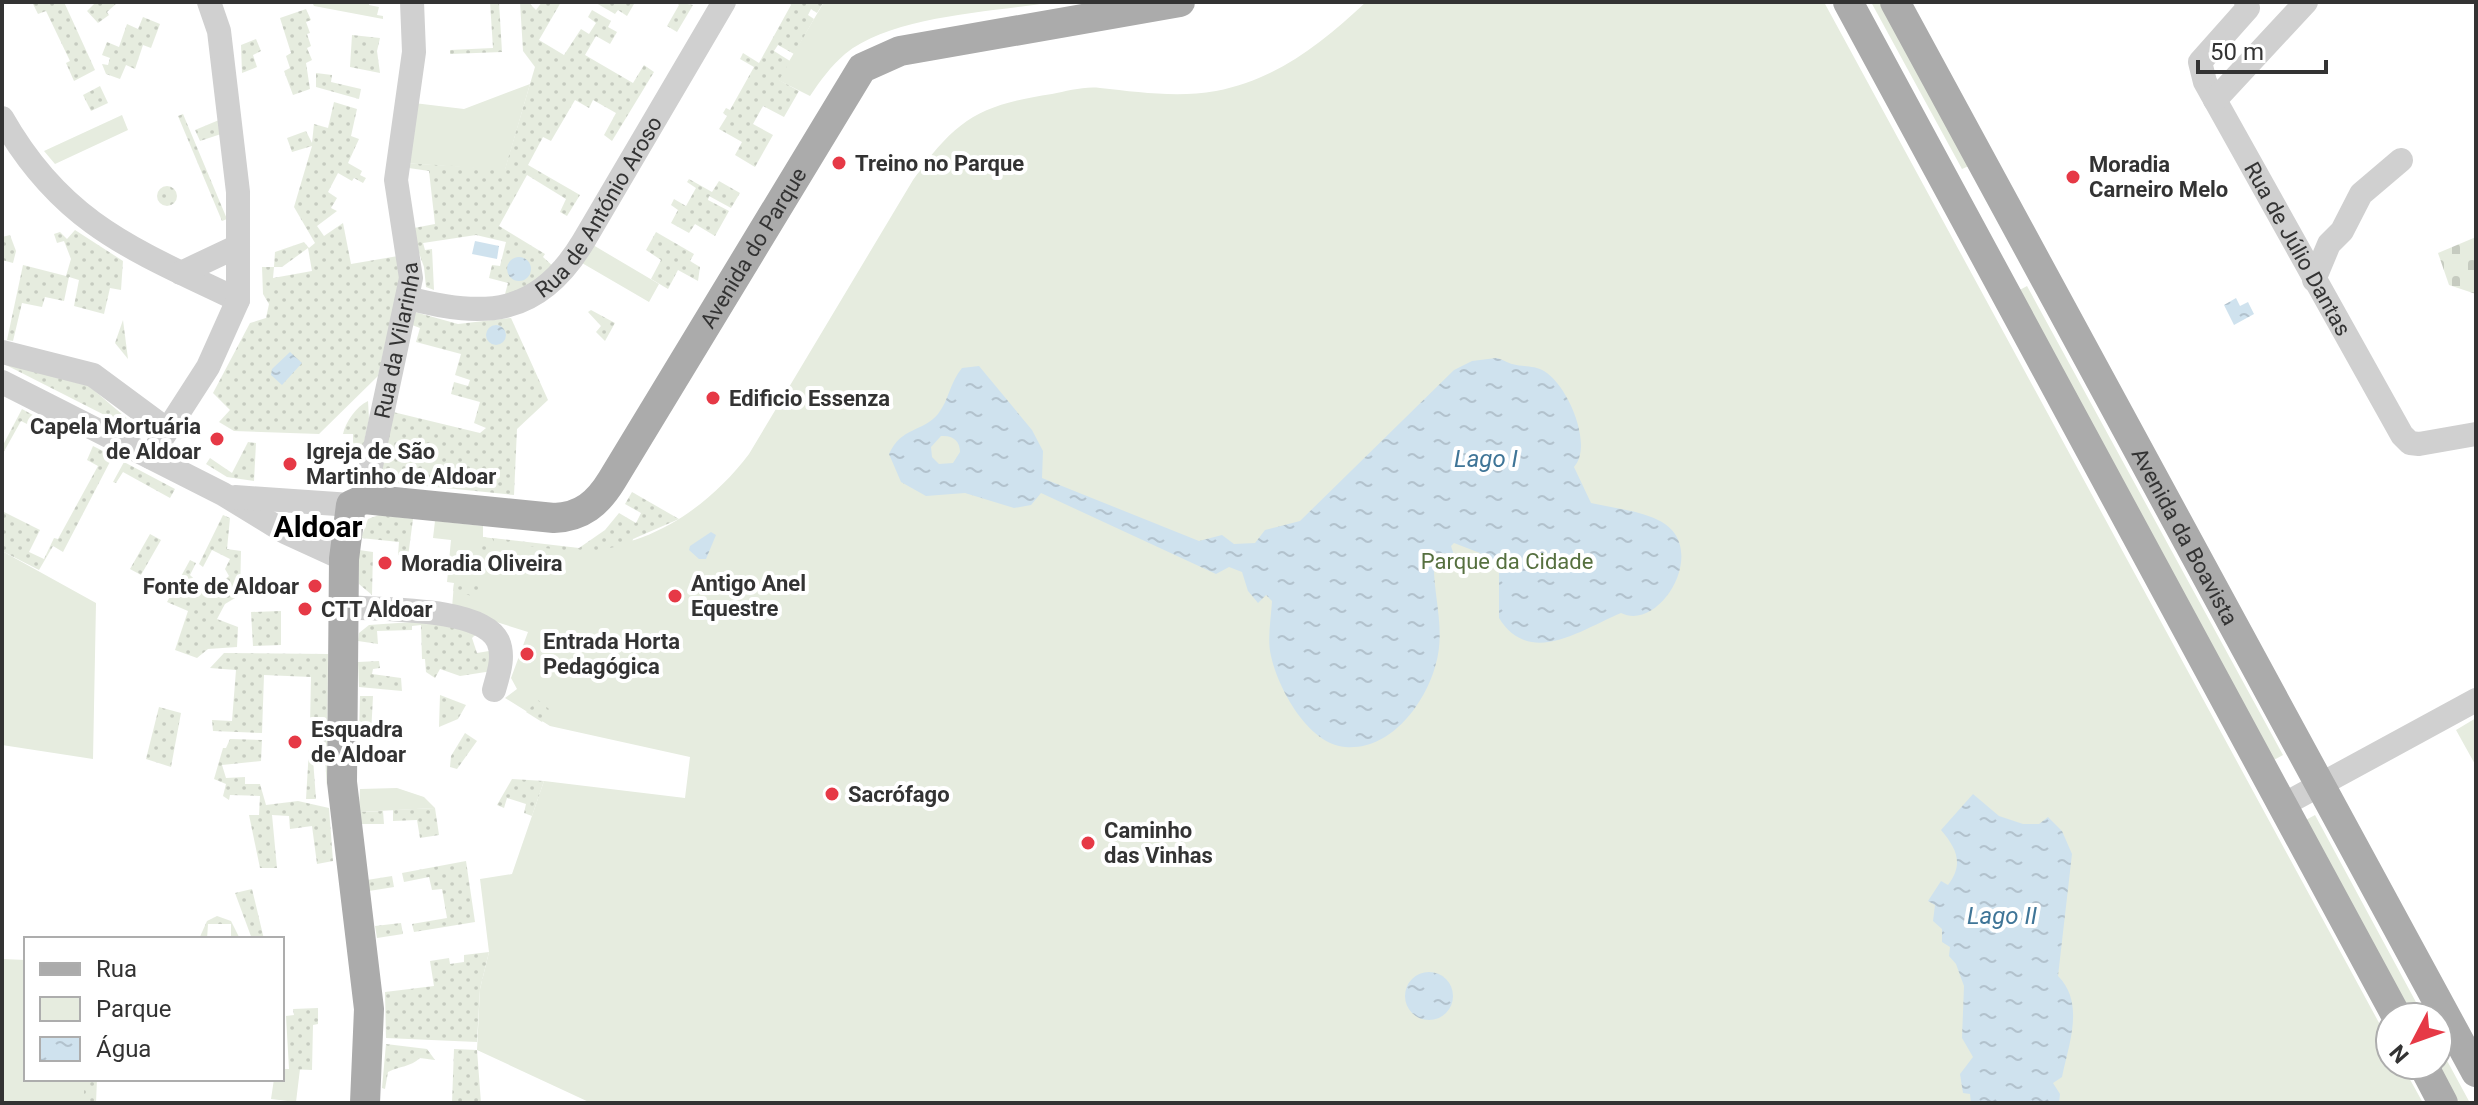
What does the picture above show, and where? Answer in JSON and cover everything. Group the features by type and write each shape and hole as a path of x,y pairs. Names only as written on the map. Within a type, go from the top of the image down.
{"main road":[{"name":"Avenida do Parque","path":"357,502 554,518 570,517 585,511 612,480 852,79 862,68 900,51 1180,2"},
{"name":"Avenida da Boavista","path":"1848,2 2388,1001"},
{"name":"Avenida da Boavista","path":"1895,2 2476,1072"},
{"name":"Rua da Vilarinha","path":"357,502 344,559 342,782 369,1009 365,1103"},
{"path":"2431,1081 2443,1103"}],"street":[{"path":"150,457 208,367 238,300 238,192 219,31 209,2"},
{"name":"Rua da Vilarinha","path":"357,502 411,278 396,180 414,52 412,2"},
{"name":"Rua de António Aroso","path":"408,298 461,310 493,310 529,299 556,280 576,254 724,2"},
{"path":"2215,100 2306,2"},
{"path":"2247,5 2273,35"},
{"name":"Rua de Júlio Dantas","path":"2247,5 2200,62 2205,82 2402,435 2410,443 2419,444 2476,434"},
{"path":"2,118 40,175 73,210 128,248 238,300"},
{"path":"2314,280 2329,244 2342,231 2361,194 2401,160"},
{"path":"2294,244 2329,244"},
{"path":"181,273 238,246"},
{"path":"2,352 93,375 166,429"},
{"path":"2,382 228,497 285,532 344,559"},
{"path":"228,497 357,502"},
{"path":"343,607 440,612 490,630 497,640 501,661 494,690"},
{"path":"2283,805 2476,700"}],"green space":[{"path":"32,2 64,2 95,70 74,81 66,63 70,61 46,11 38,14"},
{"path":"96,2 118,2 107,12 109,15 98,23 87,11"},
{"path":"312,2 369,2 369,5 379,7 377,15 383,16 383,19 314,6"},
{"path":"490,2 499,2 502,52 450,54 450,50 493,48"},
{"path":"520,2 528,2 536,10 542,2 561,2 539,40 564,55 581,29 589,34 596,23 588,17 592,10 611,21 608,27 617,32 610,44 596,36 585,55 633,83 644,65 654,72 612,141 604,135 616,113 593,100 589,108 575,100 551,141 543,137 528,165 580,195 567,216 560,212 566,199 527,175 499,226 545,254 543,257 555,268 546,277 504,298 508,283 489,278 492,265 500,266 506,242 476,235 423,243 425,250 432,249 434,290 426,287 424,267 406,216 414,228 435,224 429,171 402,167 403,163 505,169 535,67 523,51"},
{"path":"676,2 693,5 677,32 667,26 679,5"},
{"path":"789,2 824,2 817,13 811,9 808,15 814,19 794,54 778,45 774,51 790,61 779,80 799,91 784,117 763,106 753,124 773,135 755,167 735,155 742,142 719,129 727,116 723,113 726,108 730,110 754,67 740,59 743,53 759,63 791,5"},
{"path":"824,2 1053,2 944,17 889,31 845,54 810,96 778,80"},
{"name":"Parque da Cidade","path":"1366,2 1824,2 2374,1014 2374,1081 2411,1081 2423,1103 591,1103 477,1050 480,989 489,952 480,879 512,874 544,781 685,798 690,757 550,726 505,698 517,689 511,678 528,632 452,608 454,583 447,582 451,540 433,538 435,521 483,526 483,537 575,548 626,542 673,522 715,492 749,454 913,180 943,142 971,118 1027,98 1076,89 1158,94 1216,91 1278,69 1332,32"},
{"path":"1871,2 1884,2 1971,165 1962,169"},
{"path":"596,3 634,4 627,16 618,10 615,14"},
{"path":"306,9 311,20 306,22 311,46 307,48 312,60 306,63 310,89 293,95 284,71 290,68 286,56 291,53 280,18"},
{"path":"143,17 160,24 151,48 143,45 135,69 126,65 120,79 106,74 102,64 108,65 110,58 102,55 107,42 119,47 127,24 138,29"},
{"path":"352,35 380,38 377,51 380,73 350,67"},
{"path":"256,39 261,51 253,55 257,67 242,73 241,45"},
{"path":"316,73 332,75 331,82 361,89 359,99 316,87"},
{"path":"530,84 505,170 403,163 414,103 464,109"},
{"path":"100,86 108,103 91,111 83,95"},
{"path":"334,102 357,109 351,136 359,139 348,163 362,171 360,175 366,178 363,183 338,173 328,192 337,198 331,208 337,211 317,226 324,236 343,223 351,264 398,256 401,275 378,376 319,434 234,431 219,422 230,410 213,393 250,323 266,318 269,304 263,294 262,267 274,267 275,252 304,242 309,248 315,243 294,207 312,146 292,152 287,138 306,131 312,143 314,124 328,128","holes":["308,248 312,271 273,278 274,267 282,267"]},
{"path":"183,114 227,219 222,221 178,116"},
{"path":"122,115 128,130 55,164 44,151"},
{"path":"219,120 221,134 200,141 195,130"},
{"path":"689,179 712,192 719,181 740,193 731,208 709,196 708,200 729,211 715,236 695,224 689,233 671,223 678,210 671,205 674,199 686,206 696,188 687,182"},
{"path":"167,186 174,189 177,196 174,203 167,206 160,203 157,196 160,189"},
{"path":"75,230 123,261 121,290 110,288 104,314 74,306 79,280 69,277 64,301 45,297 42,307 22,303 13,341 7,340 23,265 66,276 71,259 64,241 57,243 54,234 60,232 67,239"},
{"path":"656,232 694,254 690,261 700,267 698,281 678,270 668,289 651,279 661,260 646,250"},
{"path":"10,235 16,251 13,263 2,260 2,237"},
{"path":"2476,237 2476,294 2449,285 2438,253"},
{"path":"593,245 659,284 649,302 582,263"},
{"path":"2027,286 2283,755 2272,761 2016,292"},
{"path":"591,310 615,323 605,341 596,332 601,326 588,312"},
{"path":"415,312 458,324 511,318 548,400 517,429 514,495 386,482 380,478 393,412 480,433 486,428 474,423 480,402 451,394 454,382 468,386 470,380 455,375 461,354 416,342 420,328 412,325"},
{"path":"123,320 128,359 115,343"},
{"path":"2,363 89,386 137,427 138,432"},
{"path":"368,401 369,419 361,457 353,457 353,434 343,434 352,415"},
{"path":"22,409 42,420 37,429 21,421 2,455 2,447"},
{"path":"248,442 256,443 254,481 227,477 206,464 210,458 232,473"},
{"path":"93,446 113,456 63,552 53,546 39,570 2,551 2,511 40,530 29,552 44,559 98,466 87,460"},
{"path":"124,462 175,489 170,498 123,472 116,483 113,482"},
{"path":"632,492 679,519 633,539 632,543 588,553 494,542 492,538 579,548 605,530 619,513 636,523 641,513 625,504"},
{"path":"223,515 230,518 227,549 241,551 240,595 225,604 217,619 238,627 237,647 208,649 197,658 175,650 188,611 167,602 190,560 196,563 190,575 209,593 229,576 225,569 230,559 212,550 203,567 199,564"},
{"path":"379,515 413,519 408,557 398,555 399,542 361,538 368,519"},
{"path":"150,534 161,540 141,575 130,569"},
{"path":"482,537 486,537 490,548 478,592 473,591 472,596 453,591 454,583 474,586"},
{"path":"359,550 373,552 372,595 359,584"},
{"path":"2,551 96,603 93,759 2,745"},
{"path":"281,611 281,645 253,646 251,612"},
{"path":"441,620 479,631 472,638 477,653 489,651 492,671 460,676 440,669 435,678 426,672 425,659 422,659 421,625 412,626 412,630 377,631 378,644 358,641 359,633 369,625"},
{"path":"224,653 328,654 327,788 325,757 310,726 311,677 264,675 262,733 213,731 212,720 232,721 236,670 210,668"},
{"path":"379,661 380,668 373,669 372,674 401,678 402,691 359,687 358,662"},
{"path":"440,695 466,705 458,719 439,727"},
{"path":"360,696 373,696 371,735 359,734"},
{"path":"538,700 549,709 542,722 526,712"},
{"path":"159,707 181,713 171,767 146,759"},
{"path":"2476,718 2476,766 2456,730"},
{"path":"465,733 477,741 457,769 450,767 451,756"},
{"path":"230,739 262,740 261,761 222,765 226,778 245,777 245,784 260,784 266,805 298,801 329,808 333,861 317,864 312,826 290,829 289,816 272,815 277,868 260,868 249,815 259,815 260,796 230,795 229,800 223,796 226,784 214,779 223,748"},
{"path":"309,749 313,759 316,799 306,799"},
{"path":"512,779 544,781 532,816 524,813 526,804 507,798 504,808 497,805"},
{"path":"397,788 424,797 435,808 359,812 360,789"},
{"path":"435,808 439,835 420,838 417,820 393,821 393,810"},
{"path":"383,811 384,824 360,824 359,812"},
{"path":"2315,815 2415,1001 2401,1001 2304,821"},
{"path":"466,861 475,922 414,932 412,924 447,918 442,889 432,890 429,877 404,882 402,873"},
{"path":"392,876 394,887 369,891 367,880"},
{"path":"252,889 264,937 251,937 235,893"},
{"path":"217,916 231,921 239,937 231,937 231,924 208,924 207,937 200,937 207,921"},
{"path":"401,923 403,934 377,938 375,926"},
{"path":"489,952 480,989 477,1042 386,1038 385,992 434,986 430,961 449,958 450,964 464,962 464,955"},
{"path":"2,959 24,960 24,1081 84,1081 84,1103 2,1103"},
{"path":"318,1008 318,1024 313,1025 312,1070 289,1069 286,1016 294,1015 293,1009"},
{"path":"386,1044 427,1049 435,1060 420,1058 388,1072 385,1089 382,1088"},
{"path":"454,1049 477,1050 481,1103 452,1103"},
{"path":"284,1069 300,1069 296,1102 271,1099 274,1081 284,1081"},
{"path":"2454,1074 2470,1103 2457,1103 2446,1081 2454,1081"},
{"path":"84,1081 97,1081 96,1103 84,1103"}],"water":[{"path":"475,241 499,246 497,259 472,254"},
{"path":"519,257 527,261 531,269 527,277 519,281 511,277 507,269 511,261"},
{"path":"2236,298 2240,306 2248,302 2254,314 2234,325 2224,305"},
{"path":"492,325 500,325 506,335 500,345 492,345 486,339 486,331"},
{"path":"290,352 302,363 282,385 271,375 272,369"},
{"name":"Lago I","path":"1496,358 1540,369 1553,378 1575,416 1581,445 1574,467 1591,503 1658,520 1674,532 1681,548 1681,566 1665,599 1651,610 1636,616 1621,613 1573,635 1541,643 1526,641 1512,633 1499,618 1499,571 1480,553 1454,543 1451,546 1455,558 1445,553 1434,558 1440,639 1430,682 1403,723 1376,742 1361,746 1331,744 1307,725 1297,712 1280,683 1271,656 1272,601 1266,595 1258,603 1248,591 1242,572 1229,567 1216,574 1041,493 1031,505 1014,508 965,493 926,496 901,482 889,454 906,434 938,414 962,368 979,366 1032,430 1043,451 1042,478 1199,541 1222,535 1234,544 1255,543 1265,530 1300,521 1454,370 1472,361","holes":["941,436 957,442 960,452 953,463 939,464 932,457 931,447"]},
{"path":"711,532 716,535 706,559 699,559 689,550 690,546"},
{"name":"Lago II","path":"1973,794 1999,816 2023,824 2039,824 2048,817 2062,831 2072,854 2058,976 2071,998 2073,1024 2062,1077 2053,1083 2060,1094 2059,1103 1971,1103 1970,1094 1963,1093 1960,1074 1973,1057 1962,1038 1964,986 1956,964 1949,956 1950,947 1942,942 1942,929 1933,921 1935,905 1928,901 1941,881 1948,885 1956,870 1954,850 1941,830"},
{"path":"1429,972 1446,979 1453,996 1446,1013 1429,1020 1412,1013 1405,996 1412,979"}],"place":[{"name":"Treino no Parque","path":"839,163"},
{"name":"Moradia Carneiro Melo","path":"2073,177"},
{"name":"Edificio Essenza","path":"713,398"},
{"name":"Capela Mortuária de Aldoar","path":"217,439"},
{"name":"Igreja de São Martinho de Aldoar","path":"290,464"},
{"name":"Moradia Oliveira","path":"385,563"},
{"name":"Fonte de Aldoar","path":"315,586"},
{"name":"Antigo Anel Equestre","path":"675,596"},
{"name":"CTT Aldoar","path":"305,609"},
{"name":"Entrada Horta Pedagógica","path":"527,654"},
{"name":"Esquadra de Aldoar","path":"295,742"},
{"name":"Sacrófago","path":"832,794"},
{"name":"Caminho das Vinhas","path":"1088,843"}],"district":[{"name":"Aldoar","path":"318,526"}]}
